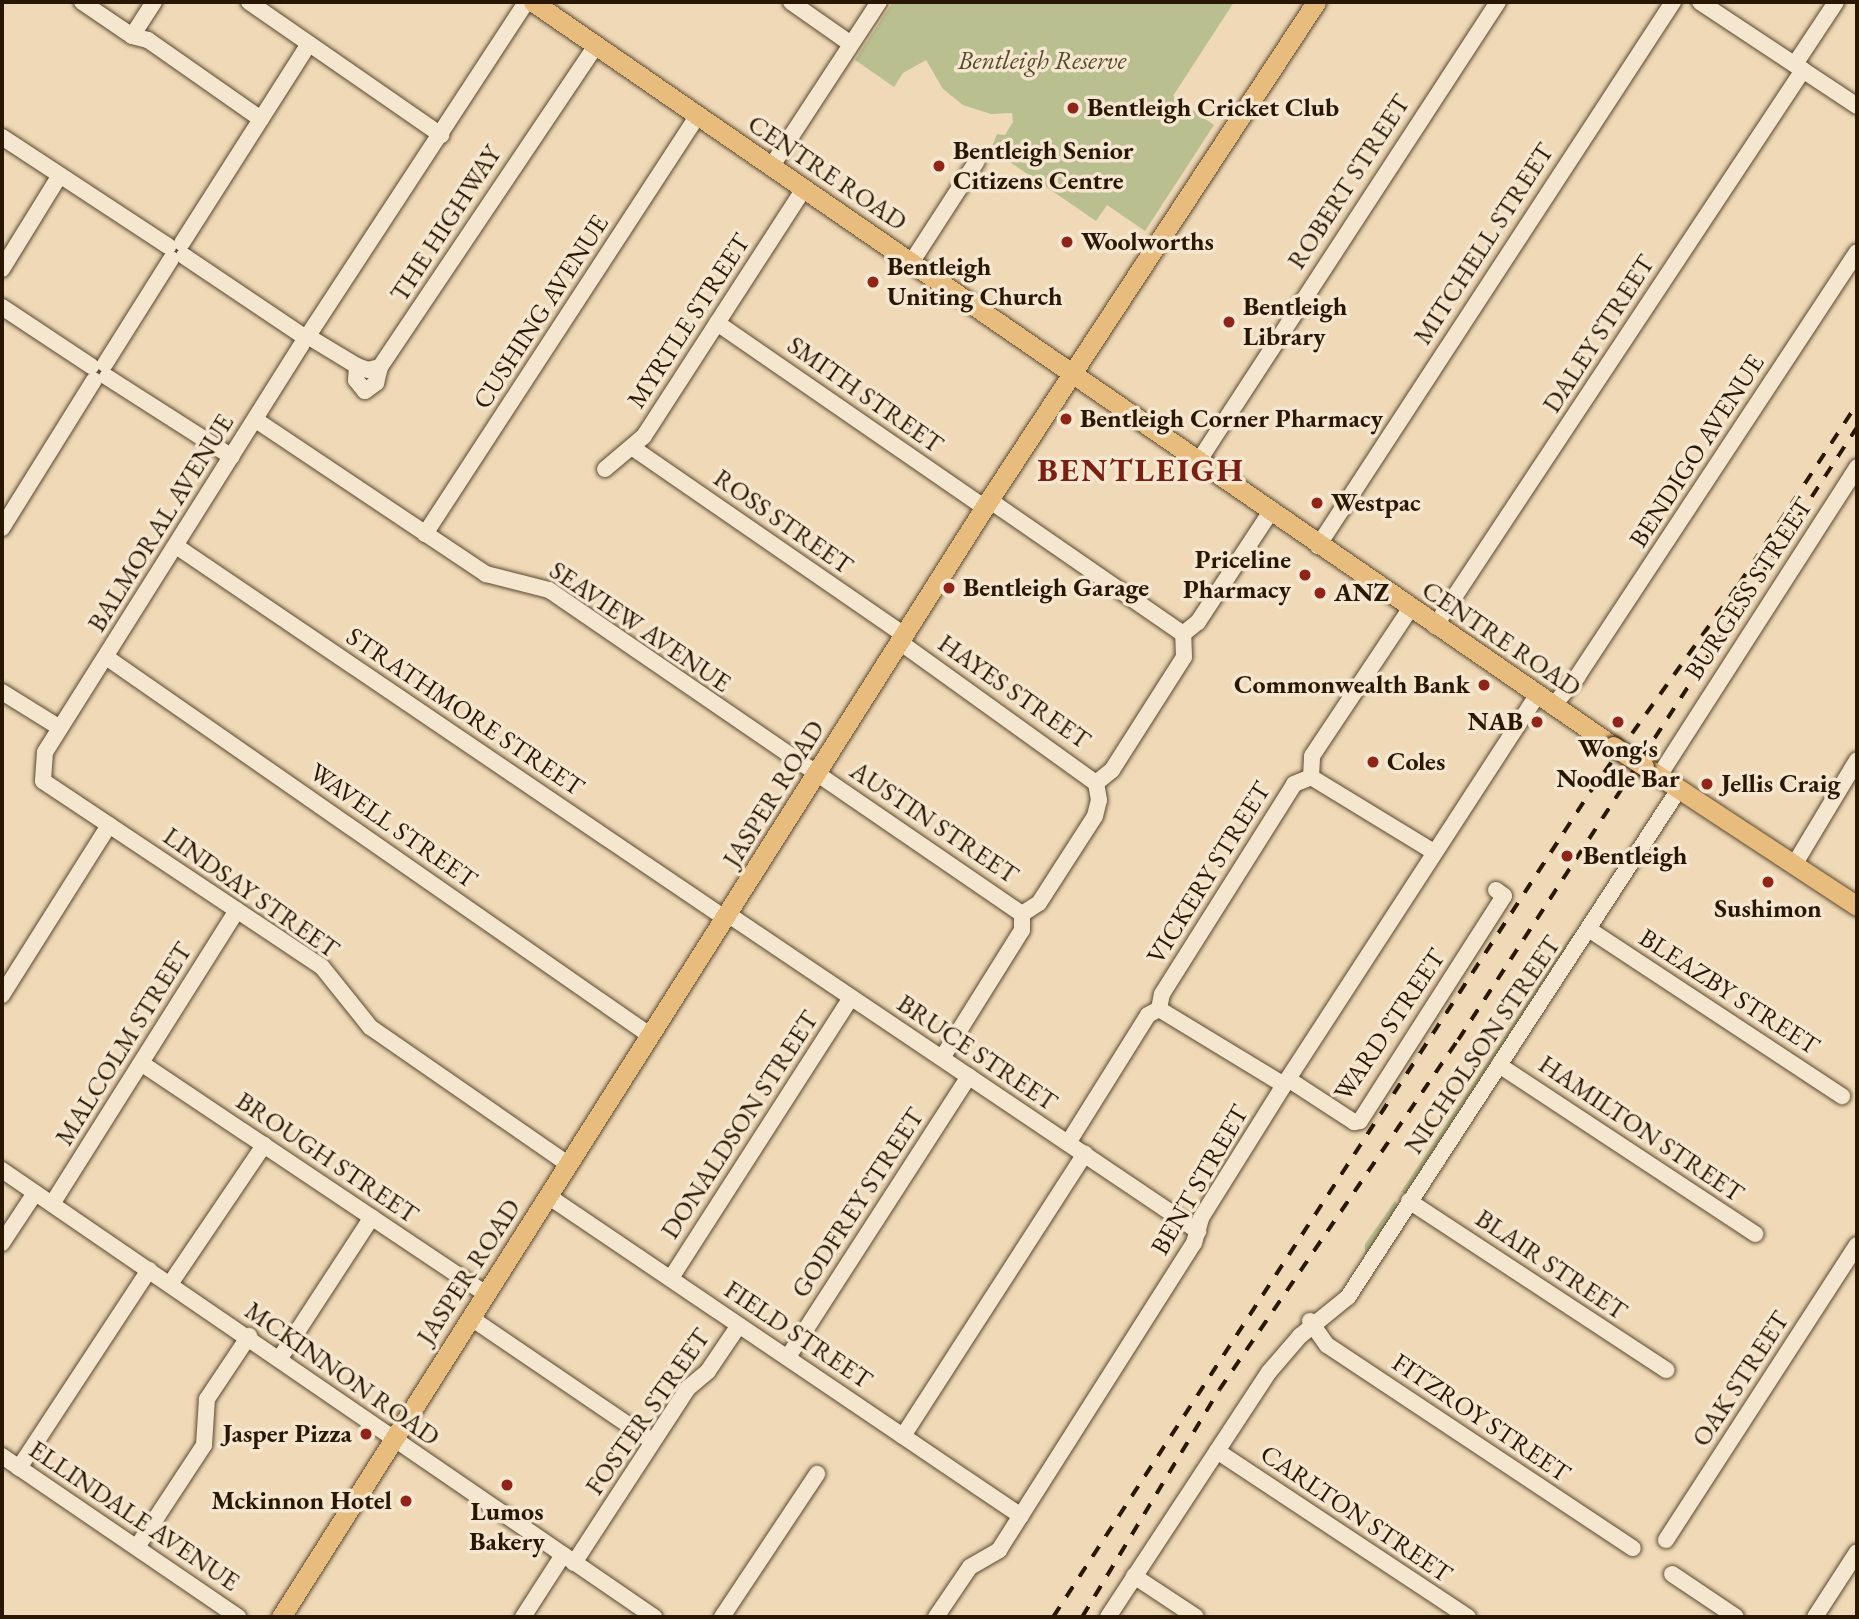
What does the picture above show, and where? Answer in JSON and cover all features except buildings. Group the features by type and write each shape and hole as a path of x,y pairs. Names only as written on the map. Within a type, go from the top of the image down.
{"main road":[{"name":"CENTRE ROAD","path":"533,2 1435,626 1857,906"},
{"name":"JASPER ROAD","path":"281,1617 1070,374 1316,2"}],"street":[{"path":"82,2 132,36 148,40 261,120"},
{"path":"132,36 154,2"},
{"path":"249,2 440,135"},
{"name":"BALMORAL AVENUE","path":"60,728 307,337 526,2"},
{"path":"791,2 851,44"},
{"path":"771,167 879,2"},
{"name":"ROBERT STREET","path":"1195,460 1498,2"},
{"name":"MITCHELL STREET","path":"1315,544 1673,2"},
{"path":"1700,2 1857,106"},
{"name":"DALEY STREET","path":"1435,626 1799,67 1836,2"},
{"path":"2,528 309,44"},
{"name":"THE HIGHWAY","path":"2,137 307,337 368,370 380,367 596,46"},
{"name":"CUSHING AVENUE","path":"425,534 698,116"},
{"path":"911,263 977,161"},
{"path":"2,269 60,175"},
{"name":"MYRTLE STREET","path":"605,469 633,448 804,190"},
{"name":"BENDIGO AVENUE","path":"1545,700 1577,677 1857,252"},
{"path":"2,307 232,457"},
{"name":"SMITH STREET","path":"717,323 1183,634"},
{"name":"SEAVIEW AVENUE","path":"256,420 486,574 549,590 817,775"},
{"name":"ROSS STREET","path":"633,448 903,640"},
{"name":"BURGESS STREET","path":"1652,772 1681,737 1857,467"},
{"path":"942,1058 1021,933 1022,914 1039,904 1095,816 1099,800 1096,783 1112,770 1184,657 1183,634 1198,622 1270,513"},
{"name":"STRATHMORE STREET","path":"176,546 727,917"},
{"name":"VICKERY STREET","path":"1068,1143 1148,1015 1159,1009 1162,994 1294,785 1311,776 1312,756 1407,606"},
{"name":"HAYES STREET","path":"903,640 1096,783"},
{"name":"WAVELL STREET","path":"106,657 651,1036"},
{"path":"2,692 60,728"},
{"name":"BENT STREET","path":"936,1617 967,1570 996,1553 1021,1516 1198,1231 1201,1218 1517,720 1545,700"},
{"name":"LINDSAY STREET","path":"60,728 45,752 43,781 322,967 370,1027 569,1165"},
{"path":"1790,862 1857,760"},
{"name":"AUSTIN STREET","path":"817,775 1022,914"},
{"path":"1311,776 1434,852"},
{"name":"NICHOLSON STREET","path":"1108,1617 1269,1372 1284,1343 1312,1324 1354,1285 1682,791"},
{"path":"2,995 109,825"},
{"name":"WARD STREET","path":"1159,1009 1354,1122 1360,1121 1504,896 1496,890"},
{"name":"MALCOLM STREET","path":"52,1204 237,910"},
{"name":"BRUCE STREET","path":"727,917 1198,1231"},
{"name":"BLEAZBY STREET","path":"1590,930 1842,1096"},
{"name":"DONALDSON STREET","path":"671,1278 851,998"},
{"name":"BROUGH STREET","path":"141,1062 486,1294"},
{"name":"HAMILTON STREET","path":"1499,1065 1755,1234"},
{"name":"GODFREY STREET","path":"788,1356 969,1076"},
{"path":"170,1284 264,1145"},
{"path":"903,1436 1084,1154"},
{"name":"MCKINNON ROAD","path":"2,1171 249,1336 393,1439 654,1617"},
{"path":"2,1243 35,1193"},
{"name":"FIELD STREET","path":"548,1196 1021,1516"},
{"name":"BLAIR STREET","path":"1409,1201 1666,1370"},
{"path":"280,1358 372,1217"},
{"name":"OAK STREET","path":"1665,1540 1857,1245"},
{"path":"19,1468 149,1270"},
{"path":"471,1318 652,1441"},
{"name":"FITZROY STREET","path":"1312,1324 1327,1345 1633,1548"},
{"name":"FOSTER STREET","path":"523,1617 739,1325"},
{"path":"138,1547 204,1445 207,1399 249,1336"},
{"name":"CARLTON STREET","path":"1217,1451 1468,1617"},
{"name":"ELLINDALE AVENUE","path":"2,1456 238,1617"},
{"path":"722,1617 817,1474"},
{"path":"1815,1617 1857,1552"},
{"path":"1672,1574 1736,1617"},
{"path":"1134,1576 1196,1617"}],"green space":[{"name":"Bentleigh Reserve","path":"893,2 1234,2 1173,96 1214,125 1145,231 1107,205 1096,221 991,149 997,134 1005,135 1013,122 1012,113 991,114 963,105 943,89 926,60 903,73 894,87 855,60"},
{"path":"1573,933 1576,935 1407,1194 1401,1192"},
{"path":"1395,1201 1398,1206 1365,1256 1365,1244"}],"railway":[{"path":"1053,1617 1590,792 1739,584 1857,404"},
{"path":"1082,1617 1219,1390 1458,1040 1857,427"}],"place":[{"name":"Bentleigh Cricket Club","path":"1073,108"},
{"name":"Bentleigh Senior Citizens Centre","path":"939,166"},
{"name":"Woolworths","path":"1067,242"},
{"name":"Bentleigh Uniting Church","path":"873,282"},
{"name":"Bentleigh Library","path":"1229,322"},
{"name":"Bentleigh Corner Pharmacy","path":"1066,419"},
{"name":"Westpac","path":"1317,503"},
{"name":"Priceline Pharmacy","path":"1305,575"},
{"name":"Bentleigh Garage","path":"949,588"},
{"name":"ANZ","path":"1320,593"},
{"name":"Commonwealth Bank","path":"1484,685"},
{"name":"NAB","path":"1537,722"},
{"name":"Wong's Noodle Bar","path":"1618,722"},
{"name":"Coles","path":"1373,762"},
{"name":"Jellis Craig","path":"1707,784"},
{"name":"Bentleigh","path":"1567,856"},
{"name":"Sushimon","path":"1768,882"},
{"name":"Jasper Pizza","path":"366,1434"},
{"name":"Lumos Bakery","path":"507,1485"},
{"name":"Mckinnon Hotel","path":"406,1501"}],"district":[{"name":"BENTLEIGH","path":"1141,470"}]}
